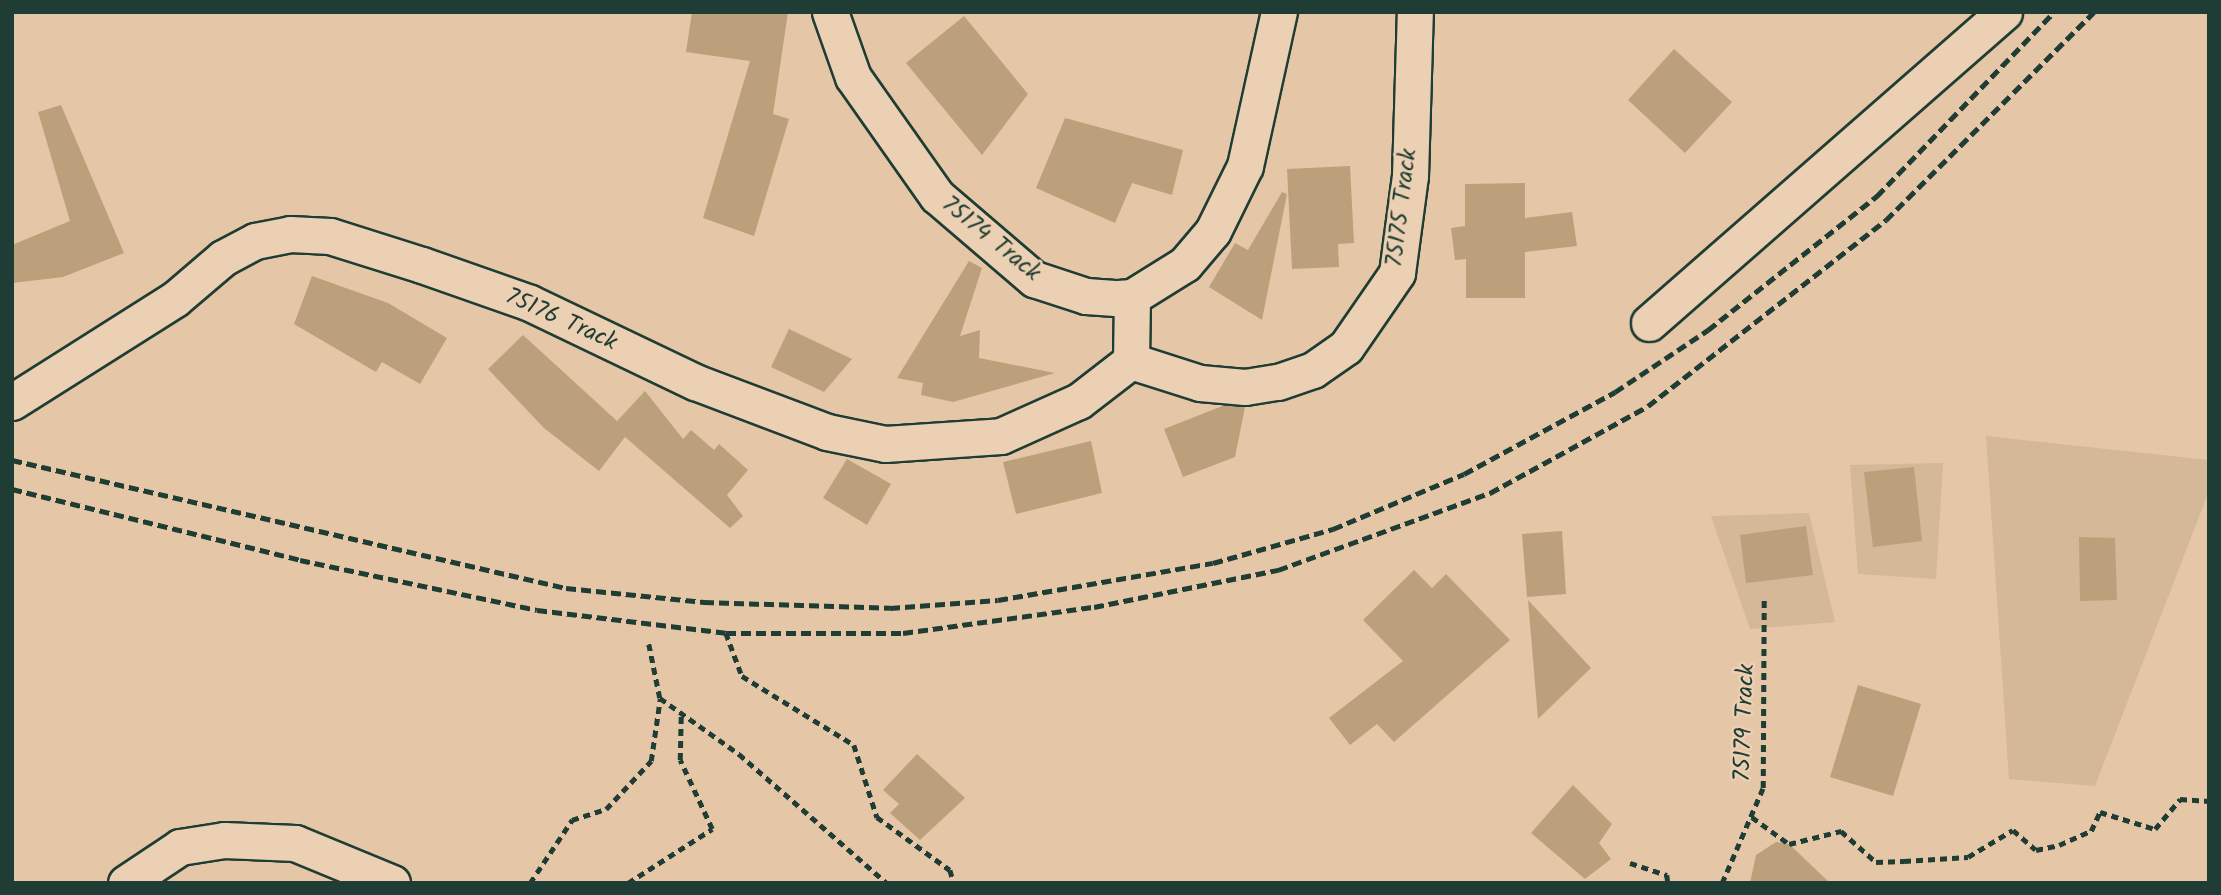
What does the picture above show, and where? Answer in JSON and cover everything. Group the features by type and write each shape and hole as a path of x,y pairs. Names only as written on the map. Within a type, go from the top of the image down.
{"street":[{"name":"75174 Track","path":"830,12 853,77 937,196 1034,279 1086,296 1132,296"},
{"path":"1131,361 1132,296 1185,264 1213,231 1245,166 1279,12"},
{"name":"75175 Track","path":"1131,361 1200,383 1245,387 1278,382 1324,362 1372,317 1397,274 1410,176 1415,12"},
{"path":"1648,323 2004,12"},
{"name":"75176 Track","path":"12,402 175,299 223,258 255,241 290,234 330,236 422,264 530,303 695,382 827,432 885,444 1001,436 1079,401 1131,361"},
{"path":"126,883 180,847 225,840 295,843 392,883"}],"path":[{"name":"75179 Track","path":"1722,883 1763,788 1764,599"},
{"path":"726,633 742,676 854,745 877,817 950,870 954,883"},
{"path":"530,883 572,820 606,809 651,761 660,698 649,644"},
{"path":"660,698 739,754 887,883"},
{"path":"628,883 712,829 680,760 681,714"},
{"path":"1752,817 1789,844 1841,831 1876,862 1968,857 2013,830 2036,849 2059,845 2091,831 2100,812 2155,829 2180,799 2209,801"},
{"path":"1630,863 1667,875 1668,883"}],"shaded area":[{"path":"1986,436 2209,460 2209,491 2095,786 2009,779"},
{"path":"1943,463 1936,579 1858,574 1850,465"},
{"path":"1809,513 1835,622 1750,629 1711,516"}],"building":[{"path":"692,12 788,12 773,114 789,119 754,236 703,218 750,61 686,52"},
{"path":"964,16 1028,94 982,155 906,63"},
{"path":"1674,49 1732,102 1685,153 1628,100"},
{"path":"61,105 124,253 63,277 12,283 12,245 70,221 38,112"},
{"path":"1065,118 1183,150 1172,195 1132,183 1115,223 1036,188"},
{"path":"1350,166 1354,243 1338,244 1339,267 1292,269 1287,169"},
{"path":"1525,183 1525,218 1572,212 1577,246 1525,252 1525,298 1466,298 1466,259 1455,260 1451,228 1465,226 1465,184"},
{"path":"1282,192 1287,194 1262,320 1209,287 1235,243 1248,250"},
{"path":"969,261 982,268 960,336 980,330 979,358 1055,373 953,402 921,395 923,383 897,378"},
{"path":"312,276 388,303 447,338 420,384 382,362 376,372 294,324"},
{"path":"789,329 852,359 824,392 771,367"},
{"path":"523,335 617,421 645,391 683,439 691,430 714,450 719,444 748,470 727,495 743,516 730,528 625,437 599,471 544,428 488,369"},
{"path":"1225,405 1245,407 1235,457 1183,477 1164,429"},
{"path":"1091,441 1102,493 1016,514 1003,462"},
{"path":"847,459 891,484 867,525 823,498"},
{"path":"1914,467 1922,541 1873,547 1864,472"},
{"path":"1806,526 1813,575 1746,583 1740,535"},
{"path":"1562,531 1566,594 1527,597 1522,534"},
{"path":"2079,537 2115,538 2117,600 2080,601"},
{"path":"1414,570 1432,588 1446,574 1510,640 1394,742 1377,724 1350,745 1329,718 1403,661 1363,620"},
{"path":"1528,600 1591,668 1538,719"},
{"path":"1858,685 1921,704 1893,796 1830,777"},
{"path":"917,754 965,798 920,840 890,813 899,804 883,790"},
{"path":"1573,785 1612,824 1599,843 1611,859 1585,879 1531,833"},
{"path":"1776,842 1789,844 1830,883 1750,883 1756,855"}],"railway":[{"path":"12,460 566,588 704,602 890,608 998,600 1213,563 1333,529 1464,474 1615,392 1708,330 1877,196 2054,12"},
{"path":"12,489 300,560 537,610 726,633 903,633 1094,607 1278,570 1490,493 1648,406 1886,220 2094,12"}]}
